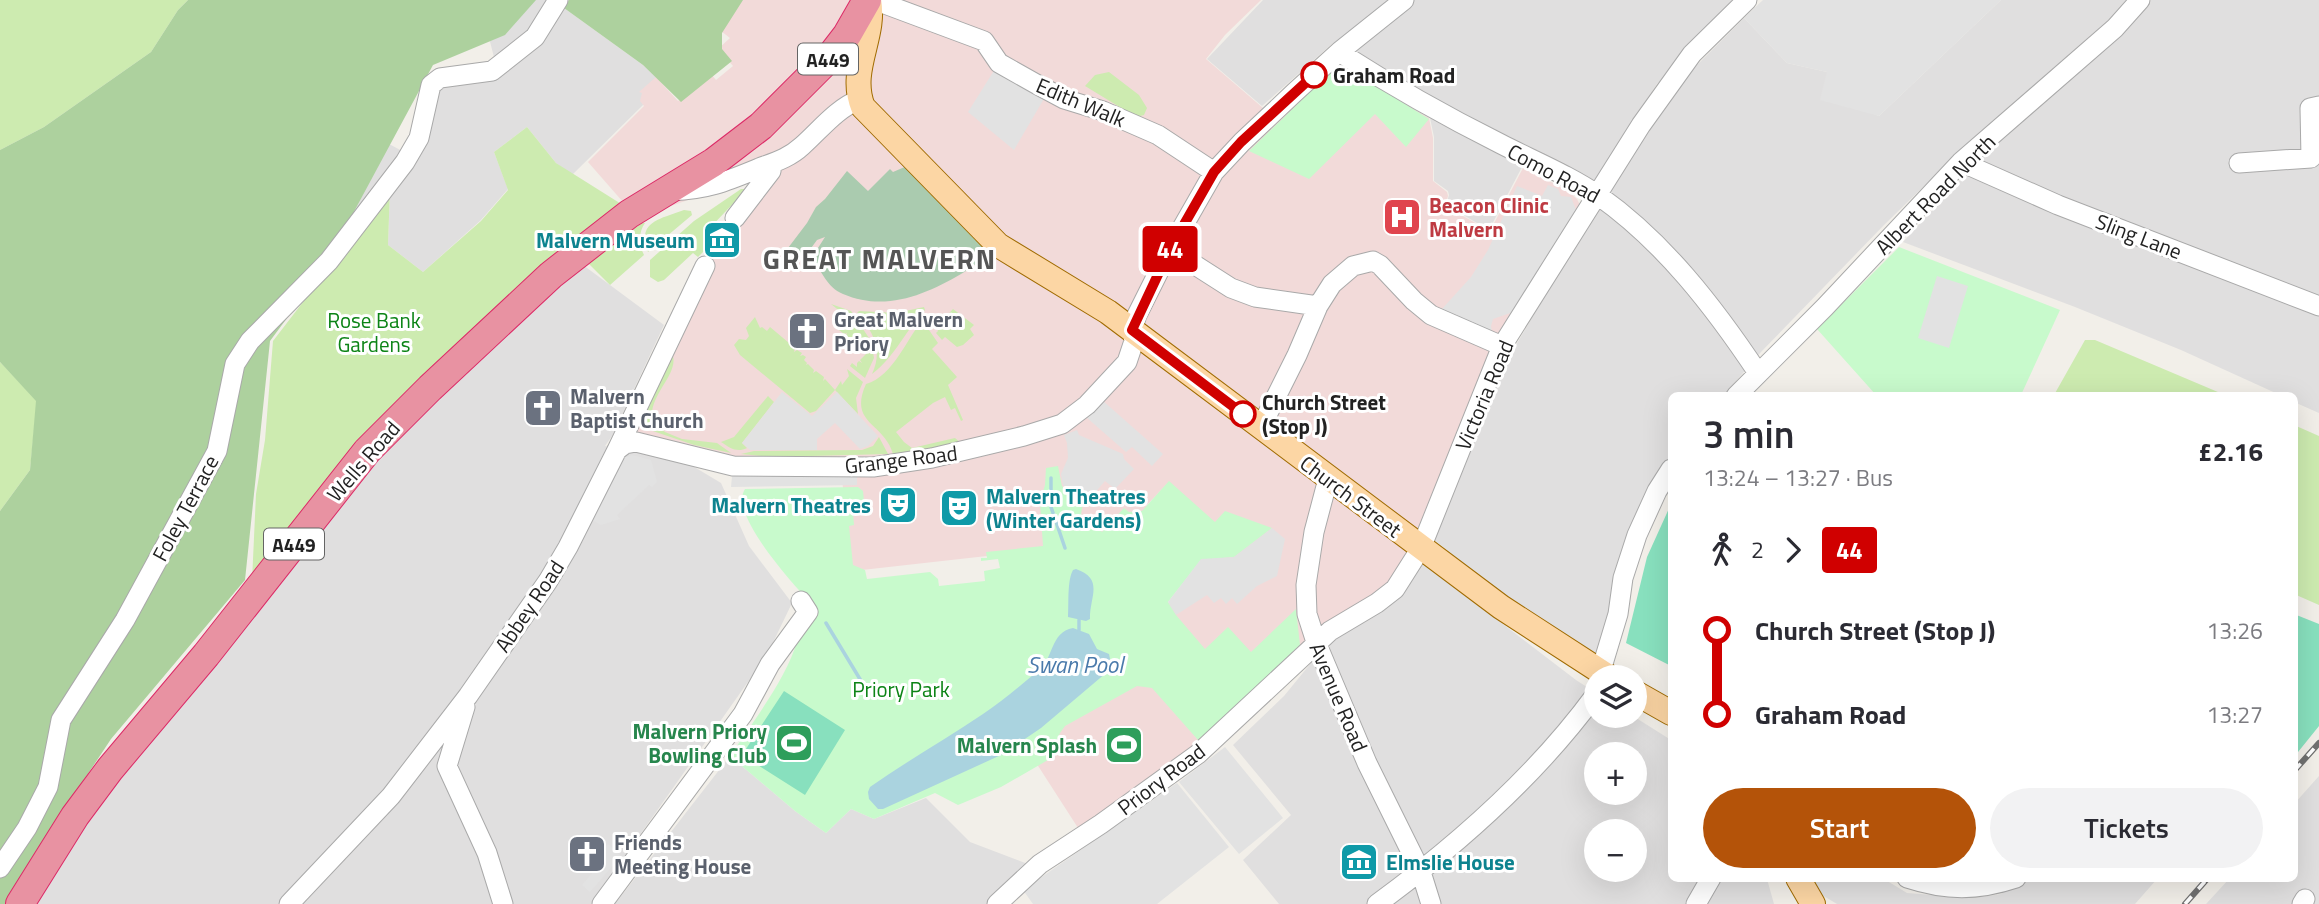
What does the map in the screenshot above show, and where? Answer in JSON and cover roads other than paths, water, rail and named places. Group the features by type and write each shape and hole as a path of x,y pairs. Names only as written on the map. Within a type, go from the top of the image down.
{"highway":[{"name":"A449","path":"665,191 724,155 769,118 835,52 868,0"},
{"name":"Wells Road","path":"20,904 69,825 110,769 214,645 368,451 448,370 551,275 629,214 665,191"}],"main road":[{"path":"860,99 858,71 869,26 868,0"},
{"name":"Church Street","path":"860,99 878,125 998,245 1108,312 1584,668"},
{"path":"1647,699 1668,711"},
{"path":"1800,882 1811,903"}],"street":[{"name":"Foley Terrace","path":"0,868 27,828 48,787 61,720 125,620 217,451 235,364 250,341 329,261 405,162 419,138 431,85 440,78 492,71 535,37 558,0"},
{"name":"Edith Walk","path":"874,0 984,41 999,63 1045,90 1158,135 1214,172"},
{"path":"1132,330 1170,249 1214,172 1241,142 1339,52 1404,0"},
{"name":"Victoria Road","path":"1316,642 1395,589 1421,548 1502,346 1641,125 1692,54 1747,0"},
{"name":"Albert Road North","path":"1740,392 1825,307 1961,162 2115,28 2140,0"},
{"name":"Como Road","path":"1339,52 1437,112 1597,194 1670,257 1717,314 1758,373"},
{"path":"735,218 772,171 772,164 794,152 839,110 860,99"},
{"path":"2239,163 2311,159 2315,107"},
{"name":"Sling Lane","path":"1961,162 2059,205 2319,306"},
{"name":"Wells Road","path":"665,191 714,186 772,164"},
{"path":"1170,249 1231,288 1255,298 1318,306"},
{"path":"1261,427 1318,306 1332,284 1353,266 1373,261 1432,315 1502,346"},
{"name":"Abbey Road","path":"289,904 391,796 468,696 548,581 617,450 705,267"},
{"name":"Grange Road","path":"617,450 625,444 636,442 733,466 856,467 932,458 969,450 1045,430 1074,416 1103,389 1126,362 1135,341 1132,330"},
{"path":"1605,665 1618,614 1623,578 1637,535 1668,474"},
{"name":"Avenue Road","path":"1328,479 1314,532 1306,585 1307,614 1316,642 1367,763 1421,872 1431,904"},
{"path":"602,904 743,714 770,664 808,612 801,601"},
{"name":"Priory Road","path":"1009,899 1040,864 1083,837 1198,754 1251,707 1316,642"},
{"path":"468,696 447,766 487,853 503,904"},
{"path":"1377,904 1421,872 1486,818 1576,722 1584,709"},
{"path":"1696,904 1709,882"},
{"path":"1919,882 1990,896 2010,882"}],"water":[{"path":"1073,570 1085,573 1093,584 1090,619 1086,621 1068,617 1070,580"},
{"name":"Swan Pool","path":"1073,628 1089,634 1097,649 1109,654 1111,664 1106,673 1041,728 1001,755 883,809 878,809 869,799 870,787 983,714 1038,671 1060,635"}],"waterway":[{"path":"1051,478 1051,507 1065,548"},
{"path":"1079,620 1079,630"},
{"path":"826,623 869,694"}],"railway":[{"path":"2298,767 2319,743"},
{"path":"2185,904 2204,882"}],"place":[{"name":"Graham Road","path":"1314,75"},
{"name":"Beacon Clinic Malvern","path":"1402,217"},
{"name":"Malvern Museum","path":"722,240"},
{"name":"Great Malvern Priory","path":"807,331"},
{"name":"Malvern Baptist Church","path":"543,408"},
{"name":"Church Street (Stop J)","path":"1243,414"},
{"name":"Malvern Theatres","path":"898,505"},
{"name":"Malvern Theatres (Winter Gardens)","path":"959,508"},
{"name":"Malvern Priory Bowling Club","path":"794,743"},
{"name":"Malvern Splash","path":"1124,745"},
{"name":"Friends Meeting House","path":"587,854"},
{"name":"Elmslie House","path":"1359,862"}],"district":[{"name":"GREAT MALVERN","path":"880,258"}],"park label":[{"name":"Rose Bank Gardens","path":"374,332"},
{"name":"Priory Park","path":"901,689"}]}
